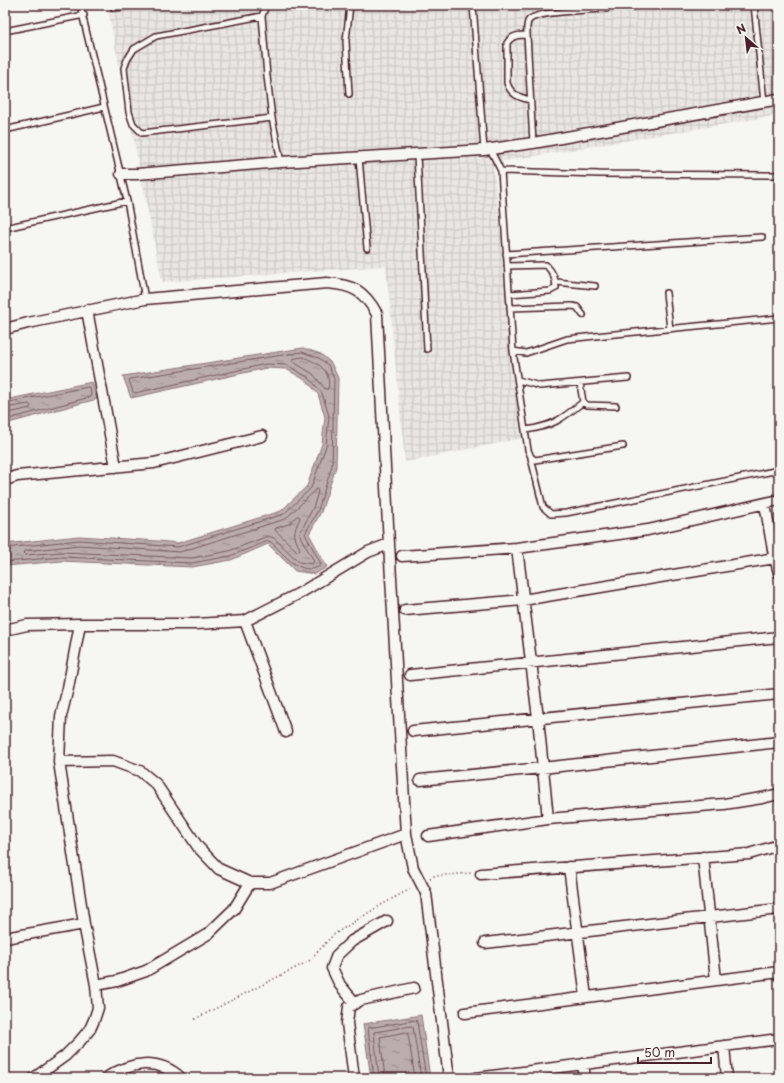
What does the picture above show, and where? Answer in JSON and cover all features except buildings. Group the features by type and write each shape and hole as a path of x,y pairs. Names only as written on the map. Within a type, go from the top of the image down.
{"street":[{"path":"121,174 487,149 533,143 779,99"},
{"path":"5,329 145,298 327,283 341,284 351,287 370,301 377,314 406,834 413,868 426,893 449,1078"},
{"path":"87,310 116,467"},
{"path":"5,480 17,476 154,463 262,436"},
{"path":"402,556 517,548 648,530 779,500"},
{"path":"765,504 776,552 779,574"},
{"path":"5,630 27,625 196,624 245,621 300,593 368,552 389,544"},
{"path":"517,548 538,718 548,818"},
{"path":"405,610 523,600 776,552"},
{"path":"245,621 286,732"},
{"path":"37,1077 80,1042 90,1029 98,1008 96,985 84,924 59,762 61,716 80,624"},
{"path":"410,675 779,637"},
{"path":"413,731 779,694"},
{"path":"420,780 779,742"},
{"path":"59,762 113,761 140,771 156,784 198,847 219,869 250,883 270,883 406,834"},
{"path":"428,836 548,818 724,804 779,794"},
{"path":"477,873 749,854 779,845"},
{"path":"704,857 716,980"},
{"path":"569,867 586,997"},
{"path":"96,985 117,981 146,971 208,934 234,909 250,883"},
{"path":"485,944 779,909"},
{"path":"355,1003 340,985 332,968 337,955 352,941 387,921"},
{"path":"5,938 84,924"},
{"path":"465,1013 779,972"},
{"path":"354,1078 347,1023 349,1007 361,1000 414,988"},
{"path":"476,1078 779,1039"},
{"path":"724,1046 727,1078"},
{"path":"106,1078 120,1069 154,1064 174,1072 181,1078"},
{"path":"583,1064 585,1078"}],"lane":[{"path":"80,5 84,15 104,107 127,201 145,298"},
{"path":"114,8 137,5"},
{"path":"266,5 262,16 272,118 282,162"},
{"path":"348,94 346,41 350,5"},
{"path":"472,5 487,149 501,171 513,351 528,450 543,507 550,514 566,513 779,470"},
{"path":"632,7 641,5"},
{"path":"754,5 764,102"},
{"path":"533,143 527,34 527,24 529,20 540,14 606,9"},
{"path":"5,31 84,15"},
{"path":"262,16 156,36 134,49 124,68 129,112 133,124 142,133 272,118"},
{"path":"527,34 516,35 510,38 507,43 507,83 513,94 530,100"},
{"path":"5,130 104,107"},
{"path":"416,155 427,350"},
{"path":"359,158 367,248"},
{"path":"501,171 599,174 779,175"},
{"path":"5,228 127,201"},
{"path":"506,254 762,237"},
{"path":"507,266 546,264 551,270 556,282 556,288 550,291 509,294"},
{"path":"556,282 595,286"},
{"path":"666,293 670,329"},
{"path":"510,308 558,305 572,306 577,307 583,315"},
{"path":"513,351 526,353 567,340 605,335 779,318"},
{"path":"518,380 540,386 628,378"},
{"path":"580,383 583,402"},
{"path":"526,430 543,428 553,424 583,402"},
{"path":"583,402 588,405 616,406"},
{"path":"531,457 535,460 623,446"}],"path":[{"path":"427,879 434,876 477,873"},
{"path":"195,1019 309,961 333,935 381,905 414,887"}],"shaded area":[{"path":"107,5 779,5 779,115 493,163 523,438 405,462 386,266 162,282"}],"water":[{"path":"303,348 321,354 331,363 338,378 336,467 321,512 309,534 327,567 315,574 295,571 268,544 231,560 192,567 62,561 5,566 5,544 79,536 178,543 281,511 307,486 322,444 325,417 318,394 307,381 286,369 266,368 131,398 123,376"},
{"path":"92,382 97,399 5,424 5,400"},
{"path":"421,1015 430,1078 371,1078 363,1024"}]}
